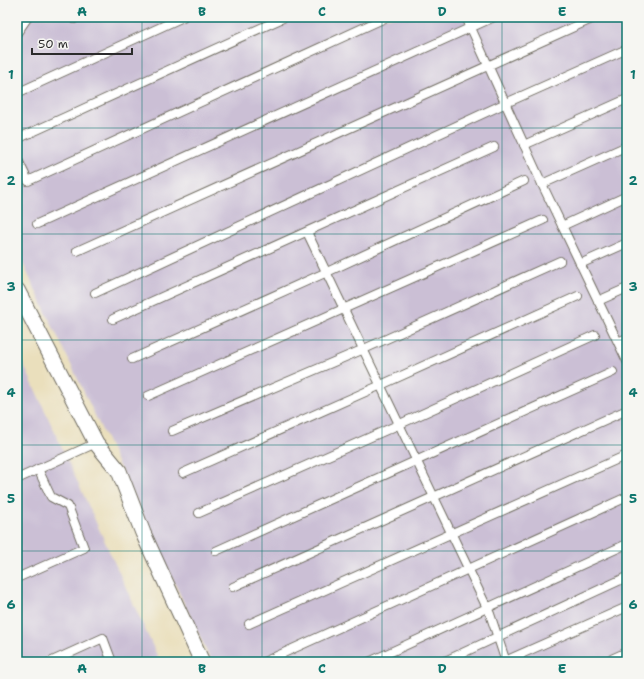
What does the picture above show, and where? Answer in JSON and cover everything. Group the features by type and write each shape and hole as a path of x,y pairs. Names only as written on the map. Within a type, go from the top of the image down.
{"street":[{"path":"19,298 96,442 119,472 143,532 202,662"}],"lane":[{"path":"17,33 28,17"},
{"path":"17,92 183,17"},
{"path":"17,139 285,17"},
{"path":"17,158 28,181 387,17"},
{"path":"466,17 472,27 542,184 627,361"},
{"path":"37,224 494,17"},
{"path":"77,251 596,17"},
{"path":"95,293 506,103 627,49"},
{"path":"524,145 627,99"},
{"path":"542,184 627,146"},
{"path":"113,319 494,147"},
{"path":"132,359 524,181"},
{"path":"562,226 627,196"},
{"path":"148,396 543,220"},
{"path":"307,232 364,348 487,608 498,636 505,662 627,607"},
{"path":"580,264 627,243"},
{"path":"172,431 560,261"},
{"path":"598,301 627,288"},
{"path":"183,473 578,296"},
{"path":"199,513 400,424 595,335"},
{"path":"618,342 627,338"},
{"path":"216,551 613,372"},
{"path":"233,587 627,410"},
{"path":"17,479 96,442"},
{"path":"249,624 627,455"},
{"path":"17,578 84,548 68,506 51,497 38,469"},
{"path":"266,661 627,497"},
{"path":"368,662 627,544"},
{"path":"443,662 627,577"},
{"path":"50,662 103,638 112,662"},
{"path":"605,662 627,652"}],"shaded area":[{"path":"17,17 627,17 627,662 212,662 17,251"},
{"path":"17,351 29,376 160,662 17,662"}]}
